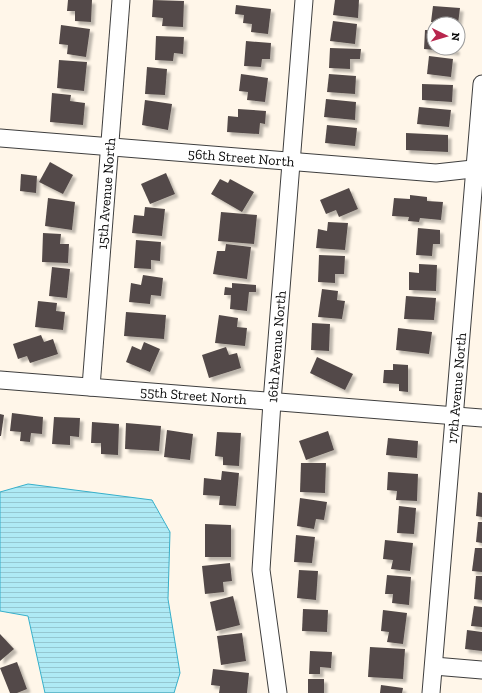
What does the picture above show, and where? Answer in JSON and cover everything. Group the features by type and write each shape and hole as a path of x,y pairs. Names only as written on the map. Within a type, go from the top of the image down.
{"street":[{"name":"15th Avenue North","path":"91,387 121,0"},
{"name":"16th Avenue North","path":"278,693 261,570 290,161 304,0"},
{"name":"17th Avenue North","path":"432,693 453,416 478,168 482,84"},
{"name":"56th Street North","path":"0,138 436,173 478,168"},
{"name":"55th Street North","path":"0,380 482,418"},
{"path":"434,666 482,670"}],"water":[{"path":"28,484 152,500 170,532 168,599 180,673 174,693 45,693 28,616 0,611 0,492"}],"building":[{"path":"68,0 92,0 91,22 75,21 75,11 67,11"},
{"path":"153,0 184,1 183,27 162,26 163,18 152,17"},
{"path":"335,0 359,0 358,18 333,15"},
{"path":"236,5 271,9 268,34 251,32 252,24 243,23 244,15 235,14"},
{"path":"433,6 460,8 459,16 432,16"},
{"path":"333,21 357,24 355,44 330,41"},
{"path":"61,25 90,29 86,57 67,54 68,45 59,44"},
{"path":"425,30 426,30 426,49 424,49"},
{"path":"156,36 184,37 183,54 174,53 173,61 155,60"},
{"path":"246,41 271,43 270,59 262,59 261,67 244,66"},
{"path":"330,48 361,49 360,59 350,59 350,69 329,68"},
{"path":"429,56 453,59 451,77 427,74"},
{"path":"59,60 87,62 84,91 57,88"},
{"path":"147,67 167,69 165,95 145,94"},
{"path":"241,74 268,78 265,102 247,100 248,92 239,91"},
{"path":"329,74 356,76 355,94 327,92"},
{"path":"422,84 453,85 452,102 422,100"},
{"path":"52,93 71,95 70,101 85,103 83,125 50,122"},
{"path":"326,99 356,102 355,120 324,117"},
{"path":"145,100 172,104 168,130 142,125"},
{"path":"419,107 451,110 449,127 417,124"},
{"path":"238,109 266,111 265,124 260,123 259,134 227,132 228,116 238,117"},
{"path":"327,125 357,128 355,146 325,143"},
{"path":"406,133 448,135 448,152 406,150"},
{"path":"50,162 73,175 63,194 39,182"},
{"path":"166,173 175,194 150,204 141,184"},
{"path":"21,174 37,176 36,193 20,191"},
{"path":"220,179 228,183 230,179 254,192 242,212 211,194"},
{"path":"349,188 358,209 339,217 336,210 326,214 320,200"},
{"path":"410,195 427,197 427,201 443,202 441,220 420,218 419,222 408,221 409,217 392,216 394,198 410,199"},
{"path":"48,198 75,202 72,230 45,226"},
{"path":"145,207 165,209 162,236 132,233 134,215 144,216"},
{"path":"221,212 257,215 254,244 218,241"},
{"path":"328,222 348,223 345,250 316,248 318,229 327,231"},
{"path":"418,228 440,230 440,244 433,244 432,256 416,255"},
{"path":"43,233 61,234 60,244 69,244 68,263 42,262"},
{"path":"136,240 161,242 160,261 151,260 151,269 134,268"},
{"path":"226,244 251,247 247,279 213,274 217,251 225,251"},
{"path":"319,255 345,256 344,274 335,274 335,283 318,282"},
{"path":"419,264 437,265 436,291 409,290 409,272 419,273"},
{"path":"52,267 70,269 67,298 49,296"},
{"path":"143,275 163,278 161,296 151,295 150,304 129,302 131,283 141,285"},
{"path":"232,283 256,285 256,292 249,292 247,311 230,309 231,295 224,295 225,287 232,288"},
{"path":"322,289 338,291 337,300 345,301 342,319 318,317"},
{"path":"406,296 436,298 434,320 404,319"},
{"path":"38,301 57,303 56,311 65,312 63,330 35,327"},
{"path":"126,312 166,315 164,339 124,336"},
{"path":"219,315 238,318 237,327 247,328 245,346 215,343"},
{"path":"312,323 330,324 329,351 311,350"},
{"path":"398,328 432,332 429,354 396,350"},
{"path":"41,335 44,342 53,339 58,354 30,363 27,356 18,359 13,344"},
{"path":"144,342 160,349 150,372 126,362 132,346 141,350"},
{"path":"226,347 229,355 237,353 241,368 209,378 202,355"},
{"path":"317,357 353,374 345,390 310,373"},
{"path":"393,364 408,365 408,392 399,391 399,384 383,383 384,370 393,370"},
{"path":"12,413 43,417 42,434 31,433 30,442 20,441 21,432 10,431"},
{"path":"0,414 4,415 1,436 0,436"},
{"path":"54,417 80,418 79,437 70,436 70,445 52,444"},
{"path":"92,422 119,424 118,455 101,454 101,443 91,443"},
{"path":"126,423 161,426 159,451 125,449"},
{"path":"167,430 193,434 190,460 164,457"},
{"path":"328,431 334,450 306,460 299,441"},
{"path":"217,432 241,433 239,466 223,465 223,457 215,456"},
{"path":"388,438 418,441 417,458 386,455"},
{"path":"301,463 326,463 325,493 300,492"},
{"path":"222,471 239,473 236,506 219,505 220,496 203,495 204,478 221,480"},
{"path":"388,472 418,474 417,501 396,500 397,491 387,490"},
{"path":"478,492 482,493 482,517 476,516"},
{"path":"300,498 327,502 324,520 316,519 314,529 297,526"},
{"path":"399,506 416,508 414,534 397,533"},
{"path":"478,522 482,522 482,543 476,542"},
{"path":"205,524 231,525 231,557 205,557"},
{"path":"296,535 315,537 312,563 294,562"},
{"path":"385,540 413,543 410,571 391,569 393,560 383,559"},
{"path":"475,548 482,548 482,572 472,571"},
{"path":"230,563 232,581 223,582 224,592 205,594 202,566"},
{"path":"299,570 318,571 316,600 297,598"},
{"path":"387,575 411,577 409,605 392,603 393,594 385,594"},
{"path":"476,576 482,576 482,600 474,599"},
{"path":"233,596 240,625 216,631 210,602"},
{"path":"474,606 482,607 482,627 471,626"},
{"path":"303,609 328,610 327,632 302,631"},
{"path":"383,610 407,613 403,644 387,642 389,632 381,631"},
{"path":"467,630 482,632 482,651 465,649"},
{"path":"242,633 246,661 221,665 217,636"},
{"path":"0,634 14,649 0,661"},
{"path":"370,647 405,649 403,679 368,677"},
{"path":"310,651 332,652 331,668 320,667 320,674 309,674"},
{"path":"17,662 27,689 17,693 10,693 0,668"},
{"path":"213,669 249,673 247,693 219,693 220,686 211,685"},
{"path":"308,679 324,679 324,693 308,693"},
{"path":"381,685 403,688 402,693 380,693"}]}
